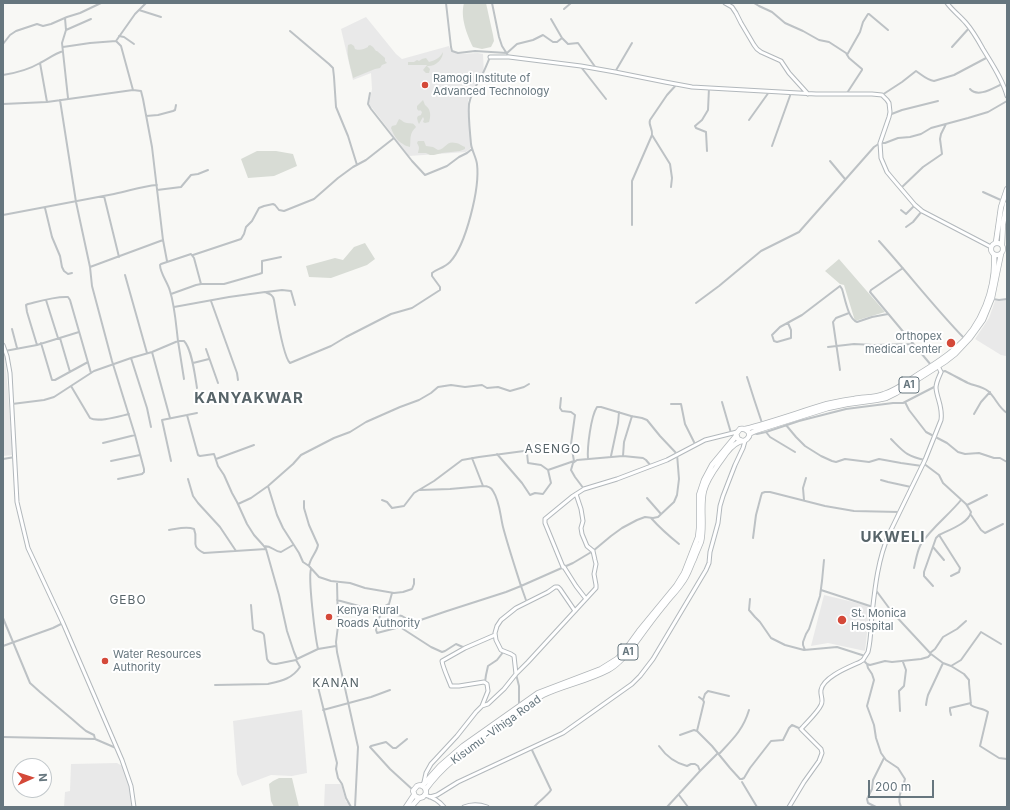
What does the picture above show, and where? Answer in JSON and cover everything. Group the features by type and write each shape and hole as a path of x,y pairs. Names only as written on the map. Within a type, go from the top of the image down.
{"highway":[{"name":"A1","path":"744,441 751,433 828,408 883,399 955,354 970,338 983,320 992,298 1003,250 1003,224 1007,189"},
{"name":"A1","path":"996,242 1005,202"},
{"path":"991,247 992,244 996,242 1002,245"},
{"name":"A1","path":"737,434 742,428 745,429 827,404 886,394 932,366 957,347 973,329 979,319 992,284 994,255 991,252 991,247"},
{"path":"994,255 1001,254"},
{"path":"745,429 751,433"},
{"path":"737,434 738,439 744,441"},
{"name":"Kisumu -Vihiga Road","path":"424,786 440,766 464,746 519,707 542,692 606,667 617,659 627,648 676,586 684,573 698,537 699,495 704,480 712,465 737,434"},
{"name":"Kisumu -Vihiga Road","path":"424,786 461,753 534,701 555,690 609,670 616,665 688,575 702,534 704,495 707,482 723,457 735,445 744,441"},
{"name":"A1","path":"406,807 417,786 424,786 428,796"},
{"path":"414,793 416,797 419,798"},
{"path":"411,807 419,798 428,796"}],"street":[{"path":"3,44 10,35 16,31 37,24 43,26 51,24 101,3"},
{"path":"116,41 146,3"},
{"path":"446,3 451,47 452,51 458,53 476,51 508,55 596,68 677,84 709,88 808,94 847,93 882,95 916,71 925,78 934,81 954,74 988,57"},
{"path":"492,3 499,37 502,46 508,55"},
{"path":"564,9 571,3"},
{"path":"725,3 732,7 757,49 781,61 789,73 808,94"},
{"path":"754,3 772,12 785,23 819,40 829,42 847,55 862,69 847,93"},
{"path":"946,3 970,27 988,57 1007,96"},
{"path":"139,10 161,17"},
{"path":"847,55 868,14 888,30"},
{"path":"65,18 66,30 62,43 68,98"},
{"path":"66,30 91,19"},
{"path":"551,20 562,38 568,44 578,43 596,68"},
{"path":"952,47 970,27"},
{"path":"290,31 333,68 336,107 348,136 357,165"},
{"path":"265,292 273,297 287,360 290,363 331,346 391,314 412,308 440,290 441,288 432,276 432,273 447,265 457,253 463,241 473,205 477,171 476,160 472,148 469,111 471,95 475,85 490,57 508,55 517,44 533,40 543,35 553,42 562,38"},
{"path":"119,36 124,37 134,44"},
{"path":"63,47 116,41 121,46 133,90"},
{"path":"615,72 632,43"},
{"path":"3,75 21,72 40,63 53,54 63,51"},
{"path":"40,63 47,102"},
{"path":"580,66 606,99"},
{"path":"671,187 672,178 670,164 652,135 649,122 650,118 677,84"},
{"path":"970,89 974,93 979,93 1002,84"},
{"path":"707,151 706,132 695,127 696,124 702,120 708,110 709,88"},
{"path":"3,104 47,102 133,90 141,91 152,147 167,261"},
{"path":"749,120 769,92"},
{"path":"772,146 791,93"},
{"path":"370,94 368,104 412,161 426,176 447,166 472,148"},
{"path":"882,95 889,103 889,115 880,143 881,155 884,166 892,178 914,205 922,212 991,247"},
{"path":"60,100 76,202 90,267 92,286 144,469 143,473 118,479"},
{"path":"889,115 902,110 938,101"},
{"path":"696,302 719,286 761,252 799,232 871,149 880,143 885,143 898,138 910,137 931,128 988,112 1007,101"},
{"path":"146,116 158,115 173,111 176,105"},
{"path":"900,189 923,167 942,154 941,136 946,124"},
{"path":"632,225 632,181 652,135"},
{"path":"184,379 174,307 168,283 160,267 161,264 191,254 193,256 241,239 246,227 252,222 258,210 264,206 273,204 279,210 284,211 314,199 338,178 366,160 394,138"},
{"path":"830,161 845,179"},
{"path":"157,190 181,188 191,175 208,170"},
{"path":"3,215 76,202 126,191 141,186 157,185"},
{"path":"982,192 1005,202"},
{"path":"104,196 119,257"},
{"path":"901,210 906,214 914,205"},
{"path":"45,208 52,236 64,271 68,274 72,273"},
{"path":"906,227 922,212"},
{"path":"90,267 164,240"},
{"path":"879,241 933,304 965,338"},
{"path":"193,256 201,284"},
{"path":"171,294 201,284 224,284 262,273 262,261 281,257"},
{"path":"903,268 870,291 932,366"},
{"path":"125,275 147,353"},
{"path":"788,323 791,338 774,341 772,336 778,328 807,311 840,286 849,313 856,322 888,314"},
{"path":"174,307 229,297 282,290 292,293 295,305"},
{"path":"37,344 26,305 64,296 68,297 91,373"},
{"path":"992,298 998,300 1007,299"},
{"path":"46,300 70,372"},
{"path":"211,301 237,373 238,380"},
{"path":"840,370 833,322 836,318 849,313"},
{"path":"12,329 17,348"},
{"path":"5,350 37,344 79,332"},
{"path":"12,404 50,398 58,395 91,373 113,364 152,352 178,341 186,342 193,363 197,388"},
{"path":"41,343 52,380 55,380 88,362"},
{"path":"828,347 854,344 870,346 913,344"},
{"path":"3,345 10,373 17,502 28,548 63,623 122,760 131,786 134,807"},
{"path":"206,349 218,383"},
{"path":"152,352 170,418"},
{"path":"131,358 147,408 151,427"},
{"path":"193,363 209,358"},
{"path":"801,729 822,705 823,699 821,690 827,680 863,660 869,648 875,589 884,546 923,463 941,420 941,405 936,390 940,372 938,366"},
{"path":"940,372 945,371 969,383 982,387 990,392 996,399 999,406 1007,412"},
{"path":"747,377 762,424"},
{"path":"238,504 251,498 268,486 301,455 400,406 419,400 438,387 451,385 465,387 482,385 488,388 498,387 510,391 529,384"},
{"path":"72,386 92,420 129,414"},
{"path":"751,433 756,434 766,432 810,418 846,409 905,402 936,386"},
{"path":"974,414 981,402 990,392"},
{"path":"561,398 560,408 562,411 571,412 575,416 571,444 574,461 571,472 584,489"},
{"path":"722,402 731,433"},
{"path":"905,402 909,410 925,430 934,437 947,443 960,453 979,453 1000,458 1007,462"},
{"path":"671,404 681,404 685,424 696,446"},
{"path":"380,612 376,630 377,633 400,627 506,592 573,563 593,551 631,522 643,517 658,517 674,502 677,495 679,479 677,454 647,420 601,407 596,408 592,421 588,446 588,459"},
{"path":"611,457 619,412"},
{"path":"171,461 161,421 197,413"},
{"path":"187,415 198,455 213,454 242,514 254,535 265,547 279,595 287,631 300,667 285,680 268,684 215,685"},
{"path":"623,456 624,442 632,416"},
{"path":"786,425 804,446 832,461 836,462 845,459 869,462 879,459 901,463 923,463"},
{"path":"766,432 775,440 795,452"},
{"path":"586,599 564,567 545,524 545,519 584,489 667,460 705,440 731,433 737,434"},
{"path":"103,443 135,435"},
{"path":"891,440 907,455 923,463 939,475 943,483 967,505 972,512 971,515 980,528 985,532 1003,524"},
{"path":"428,796 436,795 458,782 563,733 625,690 640,676 653,659 706,570 709,563 710,552 718,522 720,506 743,448 744,441"},
{"path":"216,459 254,445"},
{"path":"382,500 387,502 392,508 405,505 414,493 434,482 462,460 497,454 512,452 526,451 528,463 541,465 548,470 551,481 550,485 543,494 535,493 530,495 522,483 497,454"},
{"path":"111,461 140,455"},
{"path":"548,470 574,461 623,456 643,458 651,466"},
{"path":"3,459 15,457"},
{"path":"472,458 483,486"},
{"path":"804,500 803,488 806,478"},
{"path":"188,479 193,496 220,526 236,551"},
{"path":"881,480 911,487"},
{"path":"268,486 280,522 293,545 303,562 321,578 392,593 412,589 414,579"},
{"path":"420,490 483,486 490,487 494,492 500,509 503,527 527,603"},
{"path":"753,538 759,502 764,492 770,492 854,512 899,512"},
{"path":"482,706 488,704 496,697 596,588 594,574 596,564 593,551 587,546 581,531 583,521 582,509 576,494"},
{"path":"967,505 987,495"},
{"path":"647,498 662,514"},
{"path":"914,568 920,547 925,539 961,500"},
{"path":"304,501 304,508 309,525 318,545 318,548 310,559 309,566"},
{"path":"933,586 924,575 936,538 958,526 971,515"},
{"path":"651,518 658,527 680,544"},
{"path":"169,530 185,528 194,529 195,547 204,553 236,551 271,546 276,551 281,552 293,545"},
{"path":"939,535 960,568 959,572 950,576"},
{"path":"933,547 944,560"},
{"path":"805,650 803,642 809,629 821,590 824,560"},
{"path":"311,569 311,590 318,649"},
{"path":"337,582 338,626 336,646 358,747 355,807"},
{"path":"519,707 519,686 514,656 501,650 498,645 495,635 497,626 501,620 516,608 554,587 560,589 575,611"},
{"path":"875,589 892,612 930,654 942,663 951,666 964,674 969,680 972,705 988,712 980,747 999,758 1007,759"},
{"path":"821,590 873,607"},
{"path":"376,611 389,604 392,593"},
{"path":"750,599 749,610 760,622 770,638 784,645 805,650 837,647 865,656"},
{"path":"337,600 380,612 402,616 413,622"},
{"path":"251,605 253,629 255,631 262,632 264,635 267,659 268,662 272,664 297,659 318,649 336,646"},
{"path":"3,618 30,683 86,732 94,735 95,739"},
{"path":"867,664 873,665 884,661 903,662 928,657 943,637 957,629 966,621"},
{"path":"3,646 63,623"},
{"path":"400,627 431,647 442,652 456,644 465,648"},
{"path":"951,666 962,660 981,632 1001,644"},
{"path":"485,682 452,686 450,685 442,661 465,648 495,635"},
{"path":"424,786 426,773 431,764 482,706 488,691 488,686 485,682 488,666 497,660 504,651"},
{"path":"863,660 867,664 874,682 867,706 881,753 884,758 898,768 905,779 899,796 899,804 901,807"},
{"path":"900,711 900,691 904,686 906,670 903,662"},
{"path":"926,705 928,695 942,663"},
{"path":"317,682 337,763 336,768 338,778 351,807"},
{"path":"323,710 371,697 390,690"},
{"path":"697,731 705,694 708,691 730,696"},
{"path":"699,697 703,700"},
{"path":"951,715 950,708 971,702"},
{"path":"666,807 700,771 719,754 741,729 749,710"},
{"path":"680,734 694,730 697,731 710,743 733,772 740,779 743,779 771,741 783,740 792,725 797,726 821,749 822,753 819,761 789,807"},
{"path":"3,737 95,739 117,748"},
{"path":"407,740 396,748 393,748 386,742 370,747 414,793"},
{"path":"660,746 665,753 676,762 686,766 695,764 698,766 700,771"},
{"path":"531,748 551,790 534,807"},
{"path":"876,807 868,802 867,799 872,789 873,780 884,758"},
{"path":"742,782 757,807"},
{"path":"678,795 688,807"},
{"path":"428,796 440,802 444,807"},
{"path":"464,807 475,805 482,805 486,807"}],"shaded area":[{"path":"464,3 486,3 494,41 491,47 482,49 473,47 466,31 463,14"},
{"name":"Ramogi Institute of Advanced Technology","path":"366,17 396,54 402,59 449,46 451,51 458,54 483,54 484,75 468,100 471,148 466,152 409,156 369,104 372,89 371,73 353,80 341,29"},
{"path":"351,44 355,49 359,50 362,50 370,45 385,58 387,63 382,65 380,68 353,78 348,53 348,45"},
{"path":"443,52 442,58 438,62 427,66 430,69 429,73 426,73 423,70 427,65 408,65 408,62 419,61 426,58 429,62 439,57"},
{"path":"423,100 430,113 430,117 429,122 425,123 423,122 423,117 419,124 417,118 422,112 417,109 417,106"},
{"path":"399,119 406,123 413,124 416,127 411,134 410,147 399,141 391,128 392,126 396,125"},
{"path":"418,141 424,141 426,146 433,147 438,150 453,142 465,147 465,149 434,155 418,153"},
{"path":"257,151 276,151 293,154 297,166 274,176 248,178 241,159"},
{"path":"365,243 375,259 367,265 331,278 309,277 306,266 335,258 343,260 354,247"},
{"path":"839,259 885,312 855,321 844,285 840,284 825,271"},
{"path":"1007,300 1006,356 1001,355 975,339 989,318 995,301"},
{"path":"3,352 5,356 13,455 3,456"},
{"path":"824,595 870,606 865,651 828,643 811,646"},
{"path":"302,710 307,773 292,776 271,775 242,786 237,774 233,721"},
{"path":"117,763 124,767 130,787 132,807 64,807 65,792 70,791 71,764"},
{"path":"279,778 292,778 299,807 274,807 271,801 269,784"},
{"path":"325,784 341,784 346,802 348,802 350,807 324,807"}],"place":[{"name":"Ramogi Institute of Advanced Technology","path":"425,85"},
{"name":"orthopex medical center","path":"951,343"},
{"name":"Kenya Rural Roads Authority","path":"329,617"},
{"name":"St. Monica Hospital","path":"842,620"},
{"name":"Water Resources Authority","path":"105,661"}],"district":[{"name":"KANYAKWAR","path":"249,398"},
{"name":"ASENGO","path":"553,449"},
{"name":"UKWELI","path":"893,537"},
{"name":"GEBO","path":"128,600"},
{"name":"KANAN","path":"336,683"}]}
